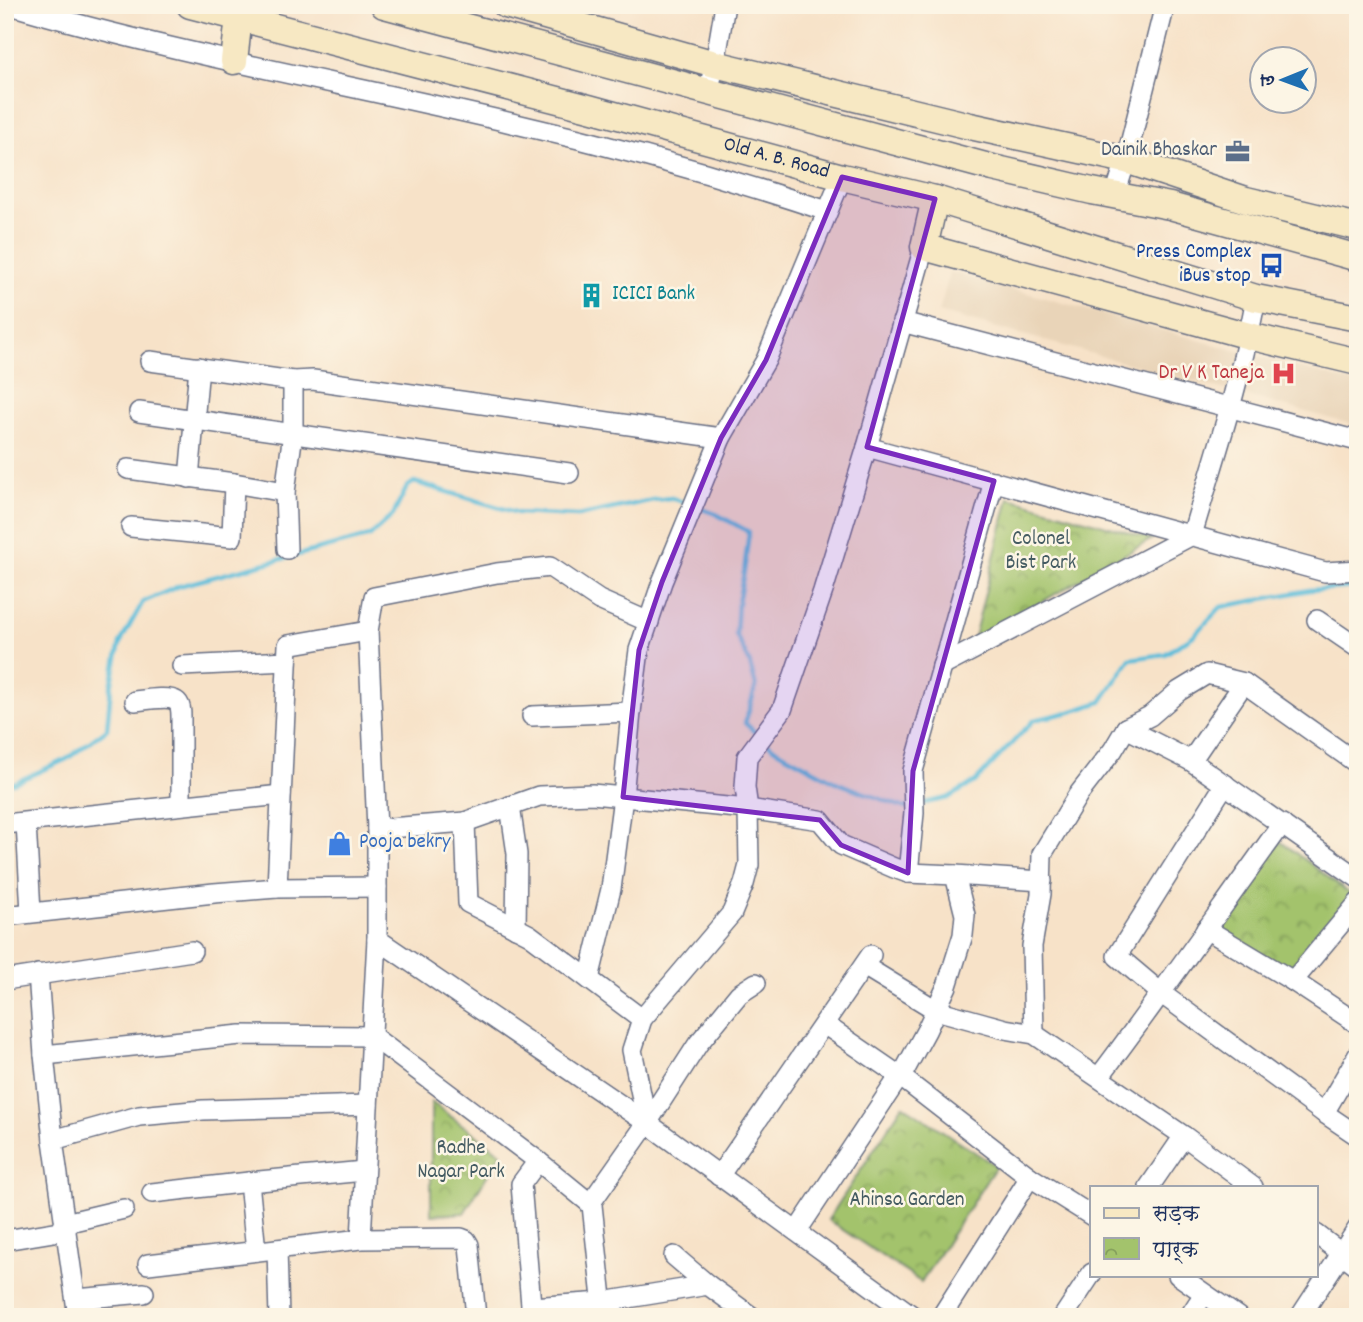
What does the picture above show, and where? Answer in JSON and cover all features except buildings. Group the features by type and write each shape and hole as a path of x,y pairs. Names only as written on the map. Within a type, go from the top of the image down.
{"main road":[{"name":"Old A. B. Road","path":"190,5 589,108 842,177 935,199 1256,298 1358,318"},
{"path":"384,5 993,168 1170,206 1358,258"},
{"path":"506,5 715,64 970,126 1126,160 1246,200 1358,227"},
{"path":"234,61 239,17"},
{"path":"935,199 924,247 1249,336 1358,362"}],"street":[{"path":"10,5 117,35 584,140 742,183 827,211"},
{"path":"708,92 724,5"},
{"path":"1115,195 1165,5"},
{"path":"589,979 611,889 639,650 662,582 721,438 766,360 842,177"},
{"path":"648,1123 632,1050 642,1019 732,913 744,884 749,865 745,787 747,757 782,710 819,604 924,247"},
{"path":"943,666 1192,535 1230,407 1256,298"},
{"path":"902,322 1358,441"},
{"path":"150,361 293,381 313,380 721,438"},
{"path":"189,478 199,367"},
{"path":"287,549 285,492 293,433 293,381"},
{"path":"139,412 569,473"},
{"path":"867,447 1325,572 1358,570"},
{"path":"128,469 285,492"},
{"path":"908,873 914,813 914,771 994,481"},
{"path":"131,527 232,537 234,483"},
{"path":"361,1239 377,939 377,829 368,631 374,597 497,573 550,567 599,600 649,622"},
{"path":"1317,620 1358,648"},
{"path":"277,888 288,645 368,631"},
{"path":"182,666 287,661"},
{"path":"1034,1034 1032,946 1041,894 1042,854 1078,794 1113,750 1126,728 1150,716 1178,691 1207,674 1244,683 1358,764"},
{"path":"1191,761 1244,683"},
{"path":"135,701 167,699 179,704 181,805"},
{"path":"532,716 631,712"},
{"path":"1126,728 1191,761 1358,878"},
{"path":"1225,784 1117,956 1162,994 1358,1136"},
{"path":"377,829 465,821 539,796 592,794 748,809 820,820 841,845 908,873 1042,881"},
{"path":"5,824 281,795"},
{"path":"510,806 517,853 516,928"},
{"path":"465,821 468,903 530,936 642,1019"},
{"path":"26,823 32,912"},
{"path":"1099,1077 1162,994 1282,824"},
{"path":"797,1231 900,1077 947,986 963,935 965,915 955,874"},
{"path":"5,916 214,892 377,887"},
{"path":"1293,981 1358,903"},
{"path":"1206,929 1358,1024"},
{"path":"377,939 648,1123 914,1317"},
{"path":"5,980 192,951"},
{"path":"719,1176 868,960 936,1010 1034,1034 1184,1136 1252,1186"},
{"path":"38,974 53,1140 77,1308 144,1293"},
{"path":"590,1204 648,1123 698,1044 739,994 756,983"},
{"path":"824,1024 900,1077 1030,1177 1090,1215"},
{"path":"44,1055 241,1035 372,1036 592,1205 603,1309"},
{"path":"1324,1113 1358,1055"},
{"path":"53,1140 139,1116 203,1110 368,1105"},
{"path":"1150,1186 1184,1136"},
{"path":"538,1161 521,1184 532,1312 603,1309 708,1285"},
{"path":"152,1193 364,1171"},
{"path":"941,1317 1030,1177"},
{"path":"249,1182 256,1251"},
{"path":"5,1240 124,1209"},
{"path":"1300,1317 1358,1228"},
{"path":"1318,1236 1358,1266"},
{"path":"148,1264 361,1239 461,1238 466,1240 468,1245 476,1317"},
{"path":"277,1249 279,1317"},
{"path":"674,1256 752,1317"},
{"path":"1063,1317 1090,1276"},
{"path":"1179,1276 1238,1317"},
{"path":"1189,1317 1204,1294"}],"highlighted area":[{"path":"842,177 935,199 867,447 994,481 913,771 908,873 841,845 820,820 623,797 639,650 662,582 721,438 766,360"}],"shaded area":[{"path":"950,272 1358,384 1358,426 939,312"}],"green space":[{"name":"Colonel Bist Park","path":"1009,498 1152,539 973,641"},
{"path":"1280,841 1357,899 1293,984 1216,925"},
{"name":"Radhe Nagar Park","path":"431,1102 501,1153 464,1213 431,1215"},
{"name":"Ahinsa Garden","path":"903,1105 996,1166 921,1282 828,1220"}],"waterway":[{"path":"5,783 14,783 67,759 107,729 111,687 120,643 143,602 179,586 370,536 393,515 407,487 414,482 518,513 578,516 672,498 688,504"},
{"path":"699,508 749,532 738,602 736,635 749,661 756,686 745,723 758,735"},
{"path":"920,804 948,798 975,782 1034,720 1101,702 1130,659 1165,654 1193,636 1221,607 1309,590 1358,587"},
{"path":"765,741 838,783 908,807"}],"place":[{"name":"Dainik Bhaskar","path":"1237,151"},
{"name":"Press Complex iBus stop","path":"1271,265"},
{"name":"ICICI Bank","path":"592,295"},
{"name":"Dr V K Taneja","path":"1284,374"},
{"name":"Pooja bekry","path":"339,843"}]}
